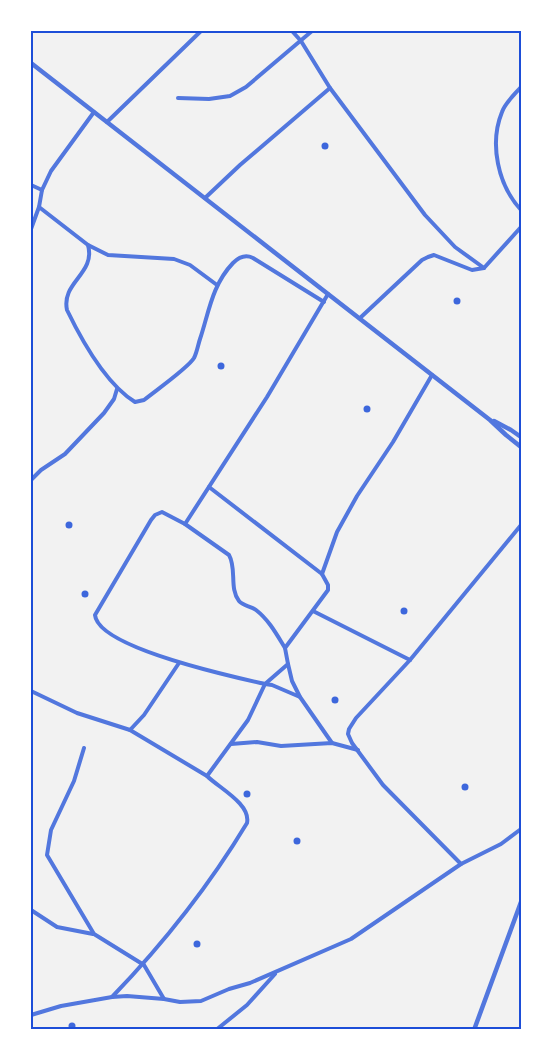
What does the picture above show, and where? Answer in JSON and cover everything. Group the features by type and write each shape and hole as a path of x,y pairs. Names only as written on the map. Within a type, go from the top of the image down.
{"street":[{"path":"107,122 201,31"},
{"path":"292,31 330,88 432,224 455,247 484,268"},
{"path":"178,98 209,99 230,96 246,87 312,31"},
{"path":"31,63 360,318 490,420 521,447"},
{"path":"521,87 502,111 496,137 499,174 511,199 521,210"},
{"path":"205,198 240,164 330,88"},
{"path":"31,229 39,207 42,190 51,171 94,112"},
{"path":"31,186 42,190"},
{"path":"39,207 88,246 108,255 174,259 190,265 217,285"},
{"path":"360,318 415,266 428,257 439,257 472,270 484,268 521,227"},
{"path":"88,246 90,254 87,267 68,291 66,302 74,323 89,352 118,389 131,400 138,403 190,362 196,353 211,298 217,285 236,261 244,256 249,256 324,302"},
{"path":"185,524 267,398 328,294"},
{"path":"322,574 340,526 369,477 393,442 432,375"},
{"path":"31,480 41,470 65,454 104,413 114,399 118,389"},
{"path":"490,420 521,437"},
{"path":"209,487 322,574 328,586 328,590 285,648"},
{"path":"300,696 272,685 179,663 120,640 108,634 98,624 95,615 121,568 155,515 159,512 166,513 229,555 232,561 238,599 256,610 276,632 285,648 292,681 332,743"},
{"path":"461,864 383,785 348,734 351,726 410,660 521,525"},
{"path":"313,611 410,660"},
{"path":"130,730 144,715 179,663"},
{"path":"207,776 248,720 265,684 288,664"},
{"path":"31,691 77,714 130,730 207,776 240,803 247,815 247,823 213,877 144,965 112,997"},
{"path":"231,744 257,742 281,746 332,743 358,750"},
{"path":"84,748 74,781 51,830 47,855 94,934"},
{"path":"31,1015 66,1005 112,997 127,996 180,1002 201,1002 229,989 277,972 351,939 461,864 500,844 521,830"},
{"path":"474,1030 521,902"},
{"path":"31,910 57,928 94,934 144,965 164,999"},
{"path":"216,1030 247,1005 277,972"}],"building":[{"path":"325,142 329,146 325,150 321,146"},
{"path":"457,297 461,301 457,305 453,301"},
{"path":"221,362 225,366 221,370 217,366"},
{"path":"367,405 371,409 367,413 363,409"},
{"path":"69,521 73,525 69,529 65,525"},
{"path":"85,590 89,594 85,598 81,594"},
{"path":"404,607 408,611 404,615 400,611"},
{"path":"335,696 339,700 335,704 331,700"},
{"path":"465,783 469,787 465,791 461,787"},
{"path":"247,790 251,794 247,798 243,794"},
{"path":"297,837 301,841 297,845 293,841"},
{"path":"197,940 201,944 197,948 193,944"},
{"path":"72,1022 76,1026 72,1030 68,1026"}]}
